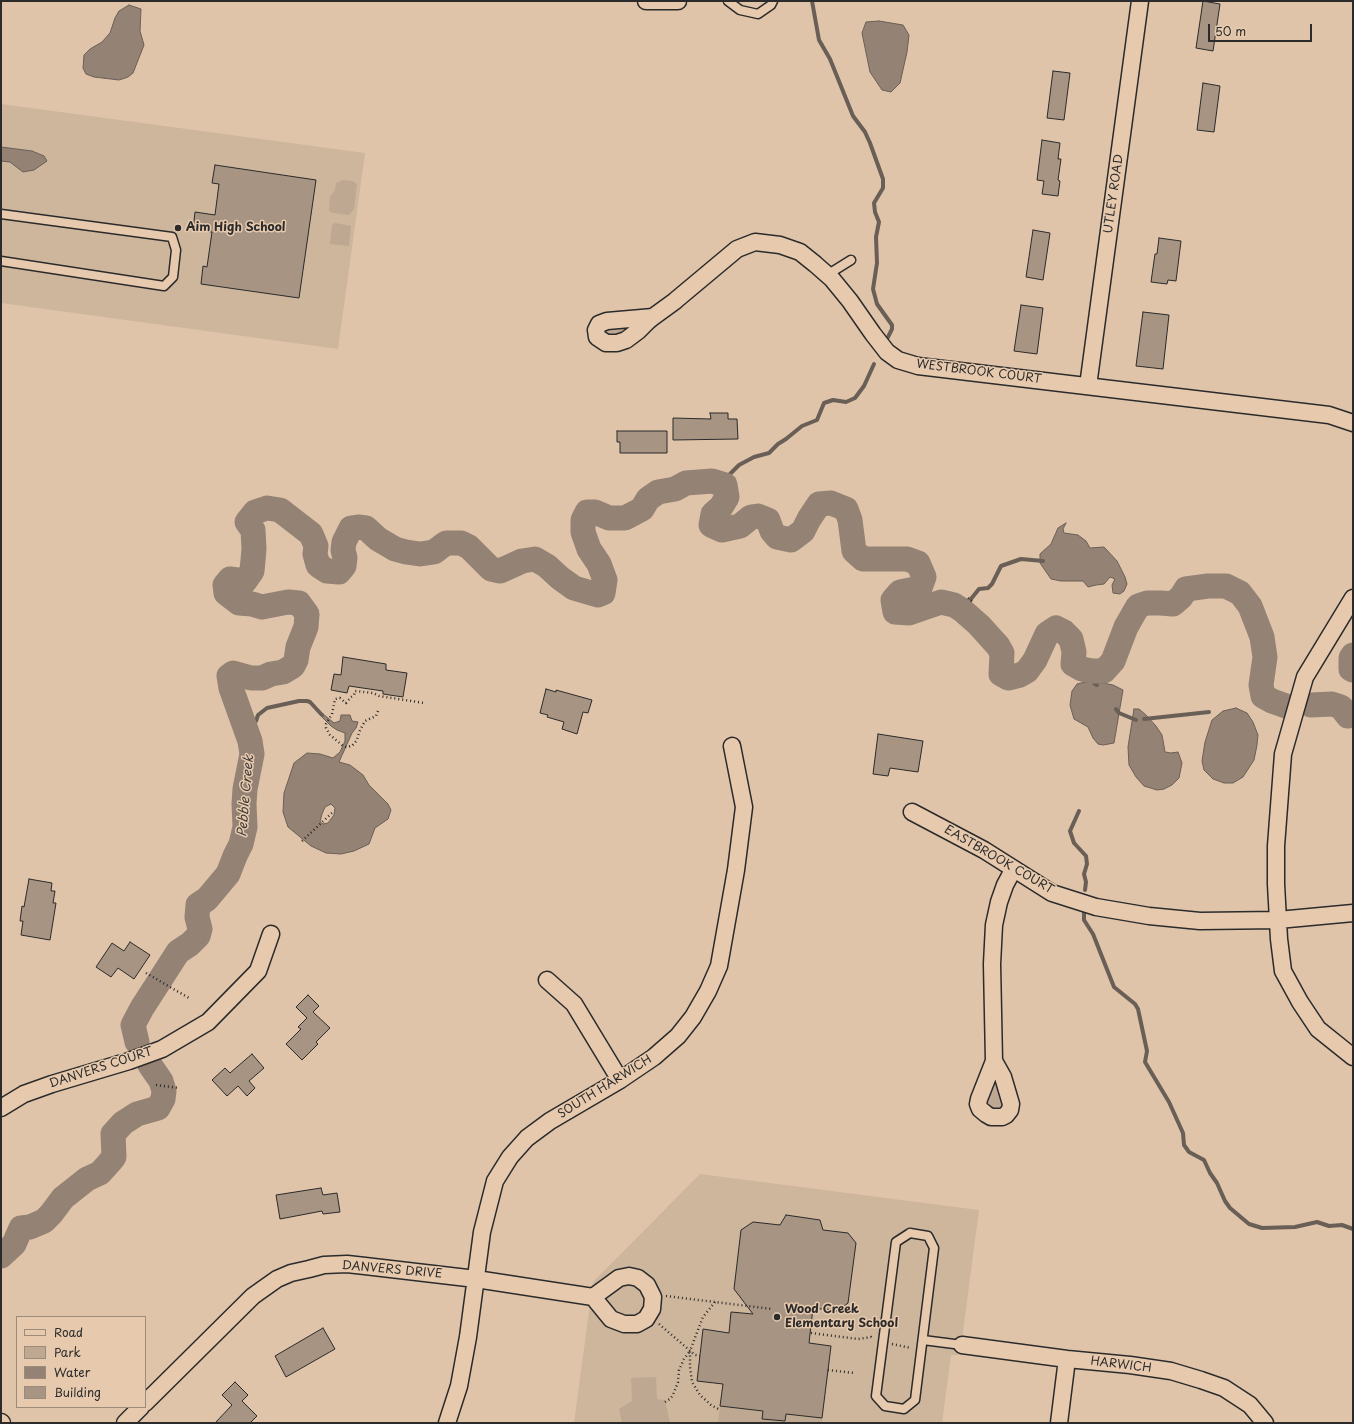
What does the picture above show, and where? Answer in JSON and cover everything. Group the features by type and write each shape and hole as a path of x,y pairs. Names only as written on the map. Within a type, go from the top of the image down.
{"street":[{"path":"646,1 678,1"},
{"name":"UTLEY ROAD","path":"1088,386 1140,1"},
{"name":"WESTBROOK COURT","path":"653,317 737,249 755,242 780,245 800,252 827,275 850,302 872,334 887,352 898,360 918,366 1329,415 1353,422"},
{"path":"1353,598 1305,678 1283,754 1276,846 1278,920 1283,971 1300,1002 1318,1029 1353,1057"},
{"name":"SOUTH HARWICH","path":"447,1423 462,1372 482,1232 495,1181 510,1157 527,1138 550,1121 620,1080 654,1057 678,1036 697,1010 708,991 719,966 736,870 744,807 732,746"},
{"name":"EASTBROOK COURT","path":"912,812 977,846 1013,870 1052,893 1096,906 1149,916 1200,921 1278,920 1353,913"},
{"path":"994,1061 992,983 994,925 1001,897 1013,870"},
{"name":"DANVERS COURT","path":"1,1108 24,1094 52,1084 130,1061 162,1049 208,1022 258,971 271,934"},
{"path":"547,980 574,1004 620,1080"},
{"name":"DANVERS DRIVE","path":"146,1402 248,1300 267,1285 291,1273 324,1265 347,1264 476,1279 594,1297"},
{"name":"HARWICH","path":"962,1345 1171,1371 1224,1388 1250,1405 1265,1423"},
{"path":"1059,1423 1067,1359"},
{"path":"125,1423 140,1408"}],"lane":[{"path":"728,1 740,10 758,14 771,5 773,1"},
{"path":"1,214 172,237 176,250 172,277 164,286 1,261"},
{"path":"827,275 850,260"},
{"path":"910,1233 928,1236 934,1248 923,1340 915,1400 904,1409 885,1406 876,1396 896,1242 910,1233"},
{"path":"923,1340 962,1345"}],"path":[{"path":"968,598 974,603"},
{"path":"378,711 376,716 364,721 355,743 352,746 346,747 342,745 330,735 326,728 335,699 340,698 346,703 351,696 354,695 355,691 424,703"},
{"path":"302,841 332,812"},
{"path":"146,973 189,998"},
{"path":"156,1085 179,1088"},
{"path":"661,1296 772,1309"},
{"path":"665,1402 672,1395 678,1382 679,1370 690,1351 703,1317 715,1302"},
{"path":"656,1321 695,1355 700,1356"},
{"path":"810,1333 858,1339"},
{"path":"690,1351 692,1382 700,1395 711,1405 720,1410"},
{"path":"828,1370 854,1373"}],"shaded area":[{"name":"Aim High School","path":"1,104 365,153 338,349 1,303"},
{"name":"Wood Creek Elementary School","path":"700,1174 979,1210 960,1355 951,1355 942,1423 574,1423 593,1282"}],"green space":[{"path":"343,180 352,181 357,184 354,209 349,215 332,213 329,210 330,197 335,190 336,183"},
{"path":"335,223 351,226 349,246 330,244 332,225"},
{"path":"638,322 625,335 609,337 607,333 608,328"},
{"path":"994,1077 1007,1101 1003,1111 990,1113 984,1098"},
{"path":"656,1377 657,1399 665,1400 670,1423 622,1423 619,1409 632,1401 631,1378"},
{"path":"720,1406 763,1411 763,1419 785,1421 786,1414 822,1418 822,1423 718,1423"}],"water":[{"path":"129,5 141,9 140,31 144,45 133,73 128,77 119,80 94,77 86,74 83,68 84,55 90,49 102,42 110,33 119,11"},
{"path":"879,21 903,25 909,35 900,83 891,92 882,90 870,72 862,33 866,22"},
{"path":"1,147 32,151 44,156 47,161 34,170 23,172 10,162 1,161"},
{"path":"1066,523 1063,529 1064,533 1078,535 1086,541 1090,548 1104,547 1117,561 1127,584 1124,591 1120,594 1113,593 1112,585 1115,579 1110,577 1104,584 1088,587 1083,581 1061,581 1051,579 1040,563 1040,554 1051,544 1058,528"},
{"path":"1085,682 1113,685 1123,690 1114,743 1103,745 1098,744 1093,738 1088,727 1074,719 1070,705 1072,691 1077,684"},
{"path":"1236,708 1247,713 1253,722 1258,735 1257,745 1254,760 1243,777 1233,783 1224,783 1213,779 1204,770 1202,761 1205,742 1212,720 1223,711"},
{"path":"1134,709 1139,709 1156,726 1162,735 1165,752 1178,752 1182,763 1179,778 1172,785 1164,789 1157,790 1144,786 1136,777 1129,765 1128,747"},
{"path":"323,714 334,723 340,721 341,715 350,715 352,721 358,722 339,762 350,765 363,775 369,785 388,804 391,810 388,819 375,828 369,844 354,851 341,854 326,853 311,846 288,827 283,812 284,793 294,763 307,753 320,754 333,758 340,752 345,741 345,733 331,726 322,717","holes":["331,804 335,808 334,815 328,823 323,824 320,822 325,807"]}],"building":[{"path":"1203,1 1220,4 1213,51 1196,48"},
{"path":"1053,71 1070,73 1064,120 1047,118"},
{"path":"1203,83 1220,86 1214,132 1197,130"},
{"path":"1042,140 1060,143 1058,159 1061,159 1058,180 1060,181 1058,196 1042,194 1044,181 1037,180"},
{"path":"215,165 316,180 299,298 201,284 203,266 207,267 212,232 193,230 195,212 215,215 219,184 212,183"},
{"path":"1033,230 1050,233 1043,280 1026,277"},
{"path":"1159,238 1181,241 1176,281 1168,280 1167,284 1151,282"},
{"path":"1021,305 1043,308 1037,354 1014,351"},
{"path":"1143,312 1169,315 1163,369 1136,366"},
{"path":"710,413 728,413 728,419 737,419 738,439 673,440 673,418 711,419"},
{"path":"617,431 667,431 667,453 620,453 620,442 617,442"},
{"path":"343,657 386,664 386,670 407,673 403,697 383,694 383,691 349,686 347,693 331,690 334,674 341,675"},
{"path":"546,689 556,692 556,690 592,700 588,713 583,712 577,734 562,729 564,722 547,717 548,715 540,713"},
{"path":"878,734 923,741 918,772 890,768 888,776 873,774"},
{"path":"29,879 52,883 51,891 55,891 53,903 56,903 50,940 21,935 23,921 20,921 22,906 24,907"},
{"path":"130,942 150,955 134,979 118,968 111,977 96,967 112,943 124,951"},
{"path":"308,995 319,1006 313,1012 330,1028 316,1042 318,1044 302,1060 286,1044 301,1029 298,1027 307,1018 296,1007"},
{"path":"252,1054 264,1068 249,1081 255,1088 247,1096 238,1086 227,1096 212,1080 225,1068 230,1073"},
{"path":"321,1188 323,1195 337,1193 340,1212 323,1214 322,1211 280,1219 276,1195"},
{"name":"Wood Creek Elementary School","path":"786,1215 820,1220 823,1230 848,1233 856,1243 848,1303 838,1311 813,1308 809,1343 831,1346 822,1418 786,1414 785,1421 762,1419 763,1411 720,1406 723,1384 697,1381 703,1329 729,1333 731,1312 753,1314 734,1289 741,1230 753,1222 780,1225"},
{"path":"323,1328 335,1349 286,1377 275,1356"},
{"path":"235,1382 248,1395 242,1401 257,1416 250,1423 215,1423 232,1405 222,1395"}],"waterway":[{"path":"812,1 819,40 830,59 853,116 865,132 883,179 883,188 874,203 875,212 879,222 876,237 877,263 873,289 877,304 892,325 892,329 888,337"},
{"path":"721,483 739,465 754,457 769,453 778,444 802,426 817,420 824,403 833,400 846,402 855,398 864,386 874,364"},
{"name":"Pebble Creek","path":"137,1042 133,1025 142,1008 178,952 190,944 198,936 200,929 197,917 198,905 207,899 228,874 241,844 245,827 245,789 252,754 250,741 231,688 229,676 233,673 251,678 262,678 271,674 283,672 293,666 296,660 298,647 306,627 307,614 299,603 288,602 262,607 252,604 239,603 226,593 225,585 230,579 245,581 252,571 254,549 253,530 247,522 255,512 267,508 280,510 311,534 316,546 315,554 318,565 327,571 339,572 344,566 344,542 351,528 358,527 366,528 378,539 395,549 406,552 420,554 434,552 446,543 461,543 469,547 491,569 500,571 522,561 535,559 547,566 574,588 598,595 603,593 605,580 599,564 589,549 583,532 583,520 587,512 595,512 609,518 625,518 642,509 648,499 658,492 675,489 686,483 712,481 725,485 727,497 721,507 713,514 711,525 722,530 740,526 751,517 758,516 768,520 772,531 777,537 791,540 803,531 819,504 831,503 846,509 850,520 854,551 863,559 907,559 918,563 924,577 920,588 900,592 893,600 895,612 909,613 941,602 954,605 979,625 998,646 1002,653 1001,674 1008,678 1020,675 1027,671 1035,660 1047,634 1056,628 1064,632 1071,639 1074,652 1073,664 1082,669 1104,671 1113,661 1126,627 1138,606 1147,603 1173,604 1181,597 1186,589 1208,586 1226,586 1240,593 1250,606 1262,637 1265,657 1261,685 1263,696 1286,706"},
{"path":"962,610 979,589 988,588 992,584 1001,566 1021,559 1043,561"},
{"name":"Pebble Creek","path":"1353,655 1351,658 1351,669 1353,670"},
{"path":"1092,671 1094,683 1097,685"},
{"path":"247,731 256,721 258,715 267,708 299,701 310,702 322,715"},
{"name":"Pebble Creek","path":"1311,705 1332,704 1341,707 1348,716 1353,715"},
{"path":"1116,709 1119,713 1136,720"},
{"path":"1144,719 1209,712"},
{"path":"1079,811 1070,831 1074,843 1086,856 1087,864 1084,874 1086,882 1085,890"},
{"path":"1084,910 1084,920 1093,934 1114,987 1135,1004 1138,1009 1147,1051 1145,1062 1169,1102 1183,1133 1184,1145 1189,1152 1204,1160 1230,1208 1249,1224 1262,1228 1295,1227 1317,1222 1329,1226 1342,1225 1353,1229"},
{"name":"Pebble Creek","path":"1,1256 14,1244 21,1228 30,1227 44,1221 63,1198 87,1179 100,1173 114,1157 113,1134 123,1123 137,1114 158,1108 163,1099 164,1091 161,1081 150,1065"}],"place":[{"name":"Aim High School","path":"178,228"},
{"name":"Wood Creek Elementary School","path":"777,1317"}]}
